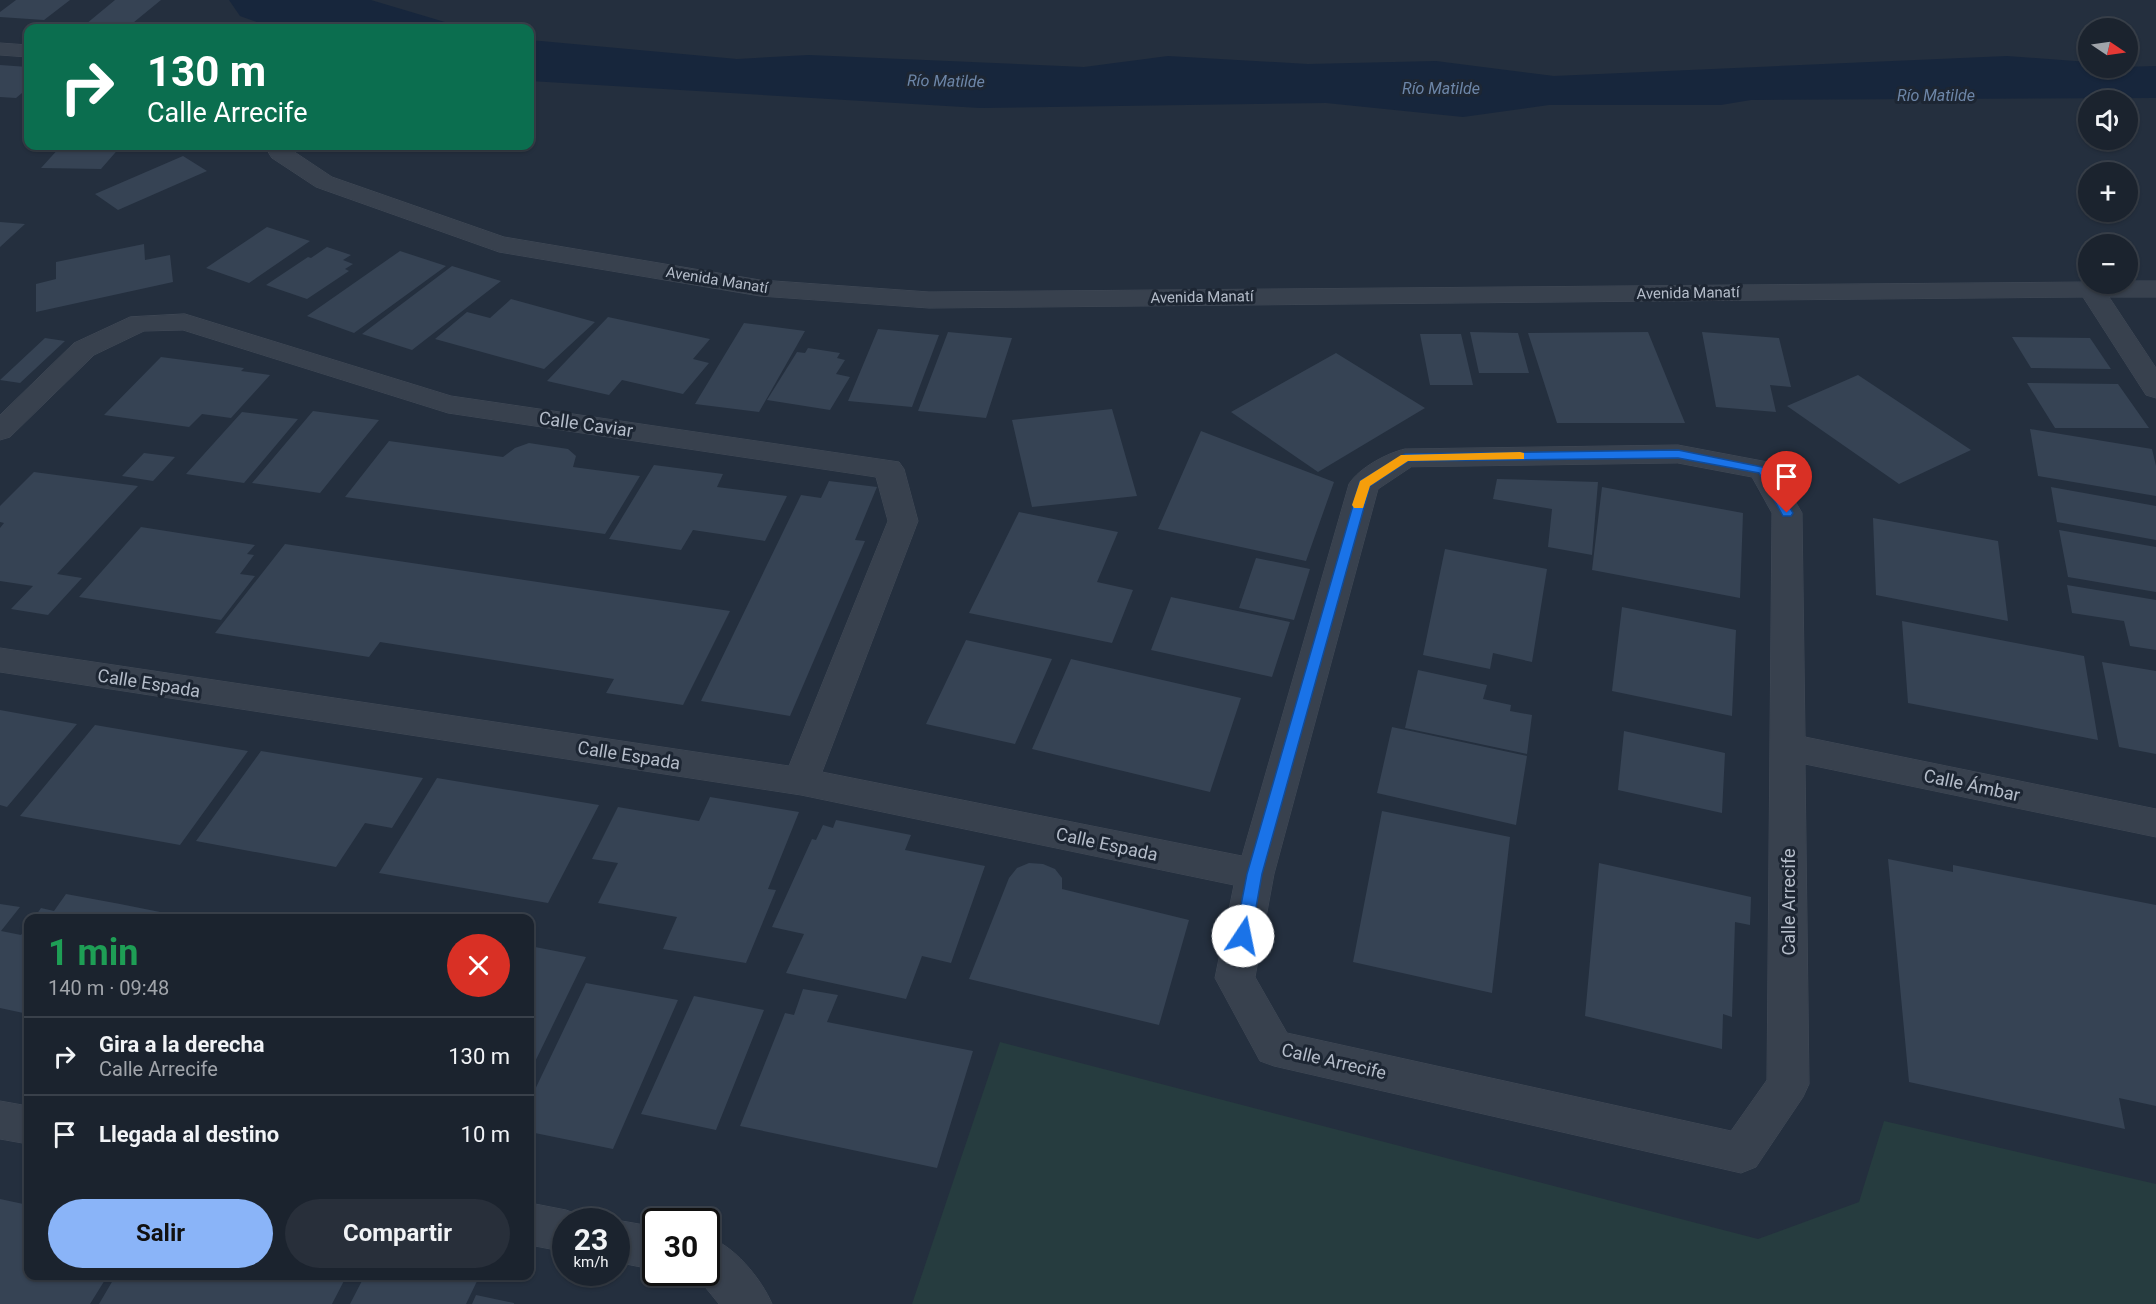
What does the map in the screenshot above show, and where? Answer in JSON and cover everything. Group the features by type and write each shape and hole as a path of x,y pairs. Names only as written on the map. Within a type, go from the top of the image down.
{"street":[{"path":"0,49 24,51"},
{"name":"Avenida Manatí","path":"279,150 324,182 499,244 760,288 929,300 2078,289"},
{"name":"Avenida Manatí","path":"2138,289 2156,289"},
{"path":"2094,294 2156,389"},
{"name":"Calle Caviar","path":"0,431 84,349 139,323 185,322 447,404 889,469 903,521 801,781"},
{"name":"Calle Arrecife","path":"1678,454 1763,470 1787,513 1787,747 1788,1084 1741,1154 1274,1048 1234,978 1255,874 1364,484 1405,458 1678,454"},
{"name":"Calle Espada","path":"0,660 801,781 1255,874"},
{"name":"Calle Ámbar","path":"1787,747 2156,823"},
{"path":"0,1120 24,1124"},
{"path":"534,1225 552,1228"},
{"path":"720,1270 749,1304"}],"green space":[{"path":"1000,1042 1758,1239 1859,1202 1884,1121 2156,1184 2156,1304 912,1304"}],"water":[{"path":"229,0 371,0 452,24 262,24 240,16"},
{"name":"Río Matilde","path":"534,40 737,59 809,55 1084,67 1168,56 1308,64 1436,61 1554,76 2007,56 2078,61 2078,78 2138,78 2138,67 2156,66 2156,98 2138,98 2138,90 2078,90 2078,98 1751,100 1721,105 1549,105 1463,117 1326,103 980,108 534,81"}],"building":[{"path":"16,0 70,0 44,20 0,17 0,12"},
{"path":"115,0 161,0 132,24 86,24"},
{"path":"0,65 24,67 24,91 16,98 0,97"},
{"path":"57,150 118,150 101,169 41,168"},
{"path":"183,156 207,171 118,210 95,194"},
{"path":"0,222 25,224 0,247"},
{"path":"267,227 310,241 249,283 206,268"},
{"path":"144,244 145,260 170,255 173,282 36,312 36,284 56,279 56,262"},
{"path":"327,247 351,255 343,260 353,264 345,269 349,271 307,299 266,285 308,257 311,258"},
{"path":"400,251 446,266 354,333 307,316"},
{"path":"452,266 501,281 412,350 362,334"},
{"path":"511,299 595,322 544,369 435,339 467,312 490,318"},
{"path":"608,317 710,339 693,359 709,363 683,394 622,380 609,395 547,381"},
{"path":"744,323 805,331 759,412 695,404"},
{"path":"878,329 939,335 912,407 848,401"},
{"path":"948,332 1012,338 986,418 918,411"},
{"path":"1470,332 1518,333 1529,373 1479,373"},
{"path":"1648,332 1685,423 1557,423 1528,333"},
{"path":"1702,332 1779,338 1791,387 1770,385 1776,412 1716,407"},
{"path":"1420,334 1461,334 1473,385 1430,385"},
{"path":"2012,337 2090,338 2111,369 2031,368"},
{"path":"45,338 65,341 20,383 0,380"},
{"path":"808,348 840,353 837,358 845,360 836,374 850,377 830,410 767,400 797,352 805,353"},
{"path":"1336,353 1425,408 1318,472 1231,412"},
{"path":"161,357 244,368 241,371 270,375 231,418 202,414 189,427 104,415"},
{"path":"1858,375 1971,450 1899,484 1787,406"},
{"path":"2027,383 2118,384 2149,428 2055,428"},
{"path":"1112,409 1137,496 1032,507 1012,420"},
{"path":"313,411 379,420 320,493 252,483"},
{"path":"242,412 298,419 244,483 186,474"},
{"path":"2030,429 2152,449 2156,466 2156,496 2038,476"},
{"path":"1201,431 1334,482 1306,561 1158,529"},
{"path":"389,441 503,457 515,448 529,443 568,449 576,456 573,467 640,476 605,534 345,497"},
{"path":"144,453 175,457 153,481 122,476"},
{"path":"654,465 723,474 717,487 787,496 765,541 693,530 681,550 609,539"},
{"path":"34,472 138,486 57,574 82,578 48,615 11,609 33,586 0,581 0,528 4,523 0,522 0,506"},
{"path":"1497,479 1598,482 1592,555 1548,547 1552,509 1493,499"},
{"path":"829,481 877,487 855,540 865,541 790,716 701,701 801,495 821,498"},
{"path":"1602,487 1743,513 1740,598 1592,570"},
{"path":"2051,487 2156,506 2156,540 2057,522"},
{"path":"1019,512 1118,532 1097,582 1133,590 1112,643 969,613"},
{"path":"1873,518 1998,541 2008,621 1876,595"},
{"path":"141,527 255,545 247,554 254,555 240,574 255,576 221,620 79,597"},
{"path":"2059,530 2156,547 2156,592 2068,577"},
{"path":"285,544 730,611 683,705 606,693 614,679 380,642 369,657 215,633"},
{"path":"1445,549 1547,569 1532,662 1493,653 1490,669 1423,655"},
{"path":"1256,558 1310,569 1294,620 1239,608"},
{"path":"2067,585 2156,600 2156,650 2130,646 2124,621 2072,613"},
{"path":"1171,597 1290,622 1272,677 1151,650"},
{"path":"1622,607 1736,630 1732,716 1612,691"},
{"path":"1902,621 2084,656 2098,740 1908,703"},
{"path":"966,640 1052,659 1015,744 926,724"},
{"path":"1071,659 1241,698 1210,792 1032,749"},
{"path":"2102,662 2156,671 2156,754 2119,747"},
{"path":"1418,670 1487,685 1483,699 1511,705 1510,711 1532,715 1527,754 1405,728"},
{"path":"0,710 77,724 7,807 0,805"},
{"path":"95,725 248,751 180,845 20,816"},
{"path":"1392,727 1527,756 1516,825 1377,793"},
{"path":"1624,731 1725,753 1722,813 1618,790"},
{"path":"261,751 423,778 392,828 365,823 336,867 196,841"},
{"path":"437,778 599,805 548,903 379,873"},
{"path":"710,797 799,812 768,889 776,890 746,963 663,949 677,917 598,903 618,863 592,859 618,807 699,821"},
{"path":"1382,811 1510,837 1492,993 1353,962"},
{"path":"836,820 911,835 905,850 985,866 951,963 922,956 906,999 786,973 804,934 772,927 812,839 816,840 823,825 833,828"},
{"path":"1888,859 1953,872 1953,865 2156,905 2156,1106 2119,1098 2125,1129 1909,1082"},
{"path":"1029,863 1043,864 1055,869 1062,878 1062,889 1189,920 1159,1025 969,979 1009,878 1017,868"},
{"path":"1599,863 1751,897 1750,925 1735,922 1732,1017 1723,1014 1722,1049 1585,1016"},
{"path":"66,894 170,914 37,914 41,908 54,911"},
{"path":"0,904 20,907 1,931 21,935 24,931 24,1013 0,1008"},
{"path":"534,947 586,957 534,1064"},
{"path":"586,983 678,1000 613,1149 534,1133 534,1092"},
{"path":"803,989 838,995 827,1022 973,1051 937,1168 740,1126 785,1013 794,1015"},
{"path":"694,996 764,1010 716,1130 641,1114"},
{"path":"0,1199 24,1204 24,1280 105,1280 90,1304 0,1304"},
{"path":"113,1280 344,1280 332,1304 99,1304"},
{"path":"362,1280 478,1280 466,1304 350,1304"},
{"path":"476,1295 514,1303 514,1304 472,1304"}],"slow traffic":[{"path":"1358,505 1364,484 1405,458 1520,456"}],"route":[{"path":"1243,936 1255,874 1364,484 1405,458 1678,454 1763,470 1787,513"}]}
